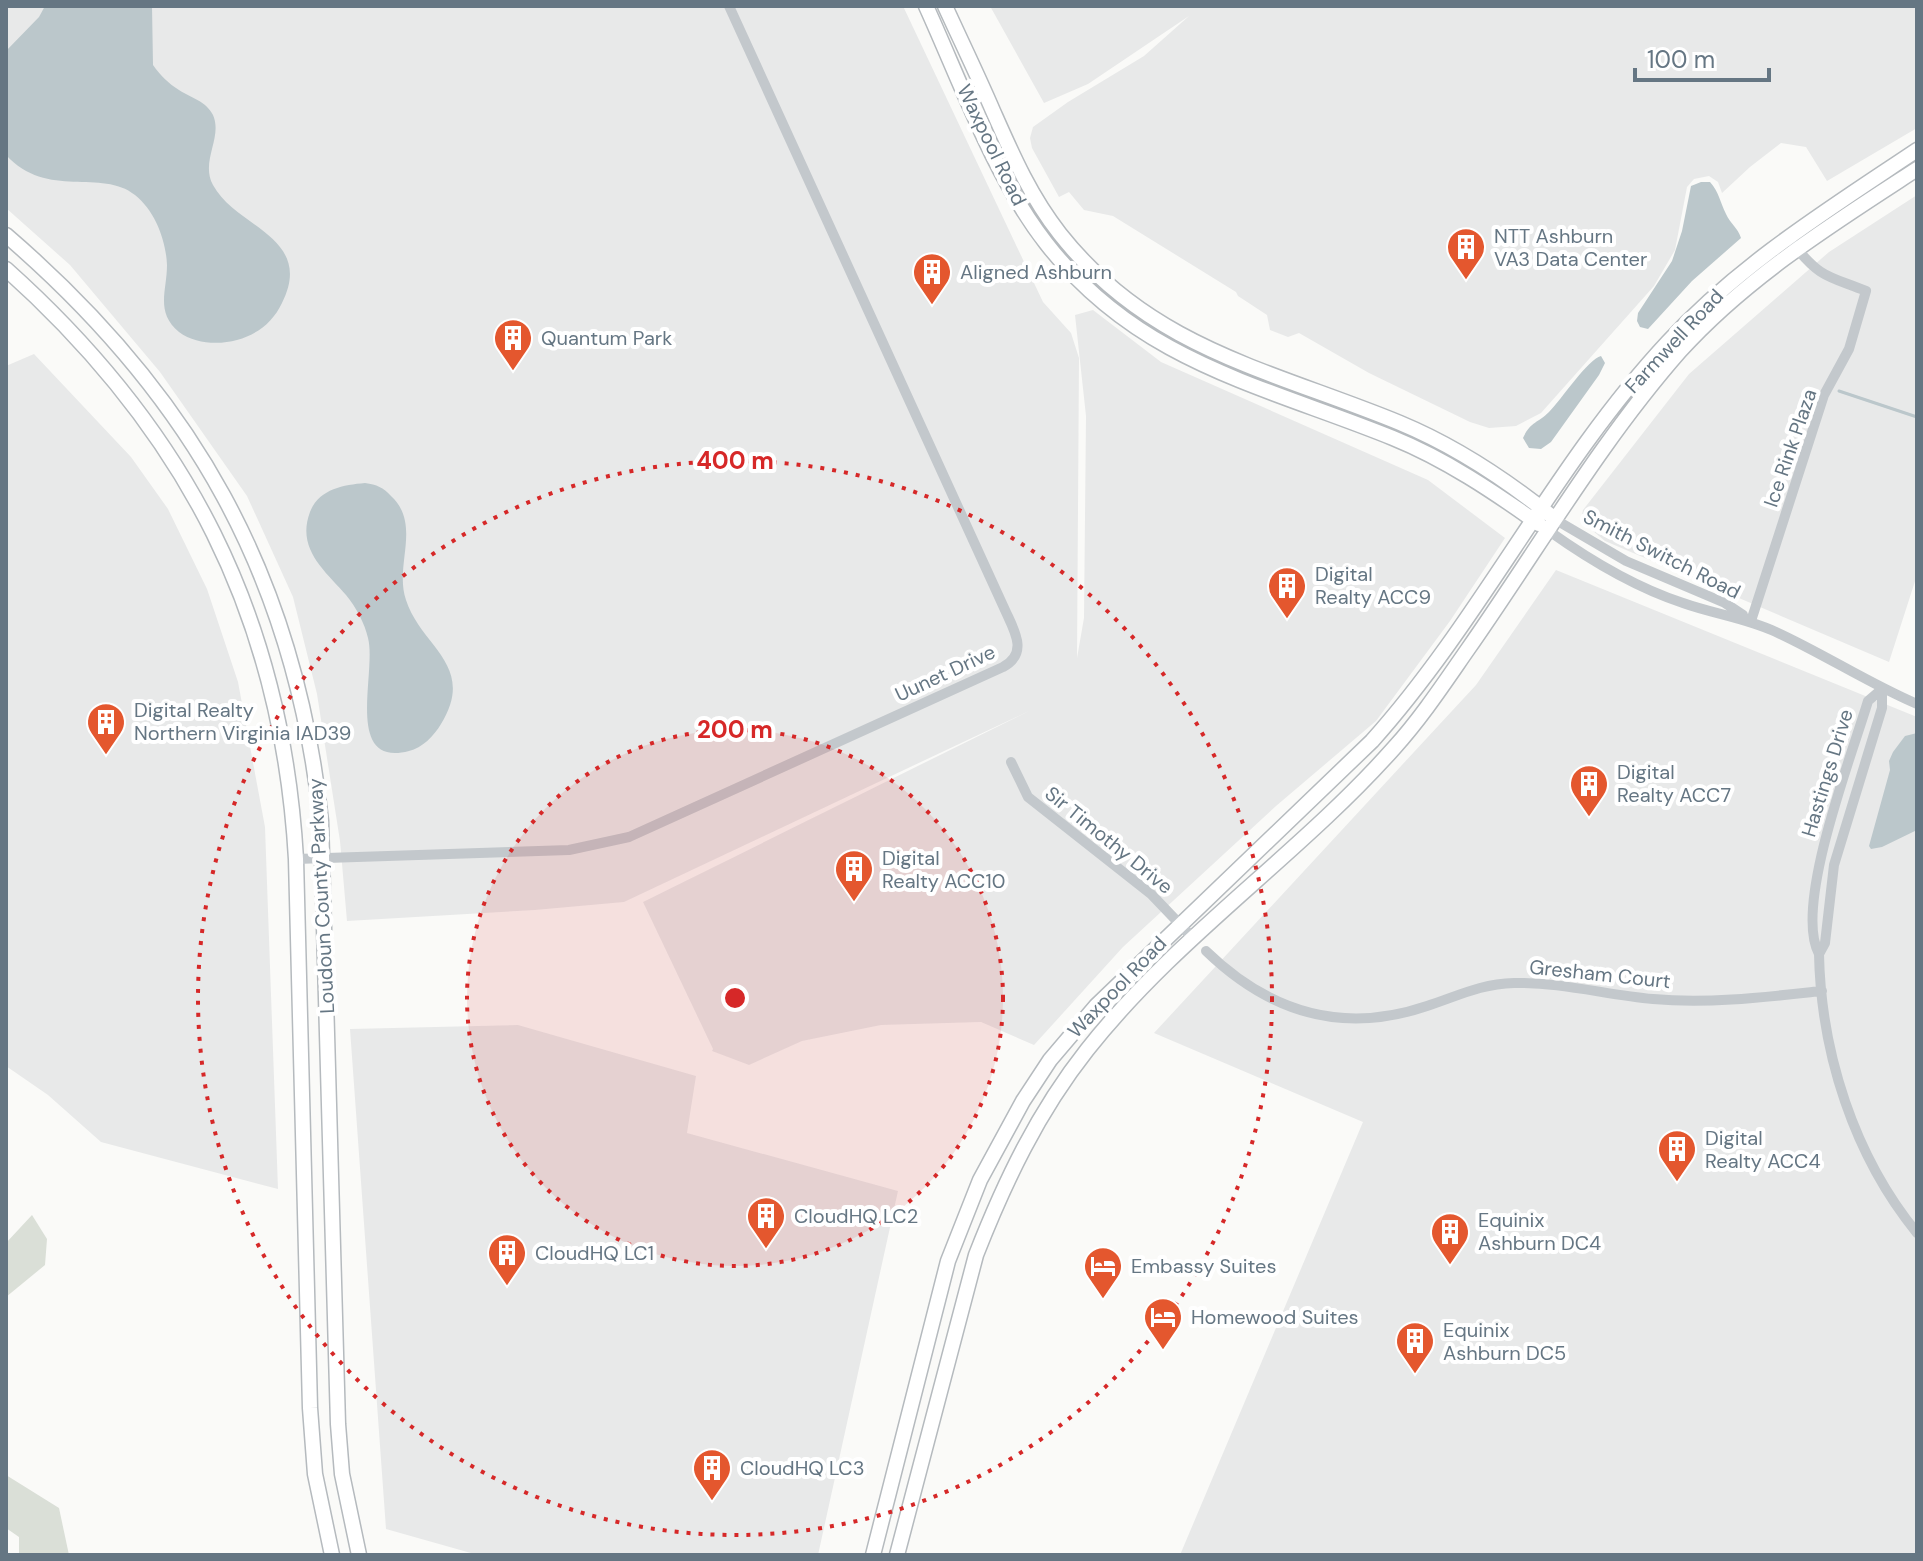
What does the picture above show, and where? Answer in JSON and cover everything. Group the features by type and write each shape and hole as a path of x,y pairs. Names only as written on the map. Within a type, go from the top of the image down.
{"main road":[{"name":"Waxpool Road","path":"926,6 1015,198 1055,254 1105,305 1151,339 1201,366 1419,450 1538,515"},
{"name":"Waxpool Road","path":"897,1555 976,1255 1011,1170 1030,1134 1090,1046 1153,978 1392,751 1442,687 1553,526 1455,451 1427,435 1208,350 1160,324 1116,292 1059,233 1030,189 1011,154 945,6"},
{"name":"Farmwell Road","path":"1538,515 1606,416 1666,343 1725,286 1811,219 1917,150"},
{"name":"Farmwell Road","path":"1553,526 1626,418 1680,352 1735,298 1812,237 1917,169"},
{"name":"Loudoun County Parkway","path":"6,235 87,312 141,373 184,430 231,509 270,596 296,674 317,780 323,859 338,1424 342,1474 359,1555"},
{"name":"Loudoun County Parkway","path":"6,269 55,315 117,383 164,446 204,512 243,597 275,700 290,780 296,859 310,1408 315,1474 332,1555"},
{"name":"Waxpool Road","path":"873,1555 948,1261 982,1176 1023,1101 1069,1036 1180,924 1372,741 1397,713 1438,661 1538,515"}],"street":[{"name":"Uunet Drive","path":"296,859 569,850 629,837 1003,667 1014,659 1018,638 729,6"},
{"name":"Ice Rink Plaza","path":"1751,621 1824,395 1849,349 1866,291 1826,277 1808,263 1788,237"},
{"name":"Smith Switch Road","path":"1553,526 1725,603 1751,621"},
{"name":"Smith Switch Road","path":"1553,526 1591,561 1644,588 1684,604 1751,621 1778,632 1882,689 1917,704"},
{"name":"Hastings Drive","path":"1882,689 1868,701 1819,862 1813,943 1819,954 1834,1063 1857,1133 1880,1181 1917,1233"},
{"name":"Sir Timothy Drive","path":"1011,762 1028,797 1151,894 1194,939"},
{"name":"Gresham Court","path":"1206,951 1240,982 1266,997 1294,1009 1349,1019 1401,1013 1469,990 1498,984 1534,984 1654,999 1701,1001 1822,991"}],"shaded area":[{"path":"6,6 903,6 1043,302 1071,333 1079,358 1077,658 1084,618 1086,416 1075,315 1093,310 1161,362 1428,480 1505,538 1450,621 1376,721 1276,806 1123,947 1034,1045 981,1022 881,1025 802,1041 749,1065 712,1051 643,902 1029,711 624,902 347,921 340,841 317,694 293,597 247,496 160,372 70,265 6,208"},
{"path":"45,6 152,6 153,65 168,82 202,103 213,115 215,132 209,167 213,185 224,200 281,248 288,263 289,281 282,303 258,331 223,343 192,339 179,332 167,317 165,309 167,265 162,236 142,202 122,187 39,176 22,169 6,155 6,51 39,17"},
{"path":"990,6 1917,6 1917,128 1827,181 1806,147 1781,143 1722,193 1718,182 1709,176 1694,179 1687,187 1675,250 1654,286 1541,413 1516,426 1489,428 1470,422 1369,373 1299,333 1288,337 1270,330 1267,315 1236,292 1113,216 1084,210 1069,192 1059,197 1032,148 1030,138 1033,127 1144,56 1189,16 1088,84 1044,103"},
{"path":"1710,182 1713,186 1741,238 1692,281 1648,329 1640,327 1638,313 1672,261 1691,186"},
{"path":"1917,195 1917,575 1889,662 1605,541 1581,521 1583,510 1689,374 1829,252"},
{"path":"34,354 131,457 168,509 207,589 238,682 265,827 278,1189 101,1142 48,1095 6,1066 6,366"},
{"path":"1601,356 1605,363 1599,375 1551,442 1541,449 1529,448 1523,438 1528,429 1549,412 1582,372"},
{"path":"365,483 382,488 400,507 406,532 403,587 406,600 413,616 443,658 453,686 450,704 438,728 423,744 409,751 389,752 376,745 369,732 370,653 367,633 350,600 315,558 307,537 310,512 319,498 340,487"},
{"path":"1556,570 1917,717 1917,1555 1180,1555 1363,1122 1154,1033 1476,685"},
{"path":"1917,733 1917,830 1871,849 1869,846 1890,770 1889,761 1905,736"},
{"path":"518,1025 696,1076 687,1133 898,1191 818,1555 478,1555 386,1529 350,1029"},
{"path":"32,1215 47,1239 45,1265 6,1297 6,1243"},
{"path":"6,1475 59,1508 69,1555 19,1555 19,1537 6,1528"}],"waterway":[{"path":"1839,391 1917,417"}],"place":[{"name":"NTT Ashburn VA3 Data Center","path":"1466,281"},
{"name":"Aligned Ashburn","path":"932,306"},
{"name":"Quantum Park","path":"513,372"},
{"name":"Digital Realty ACC9","path":"1287,620"},
{"name":"Digital Realty Northern Virginia IAD39","path":"106,756"},
{"name":"Digital Realty ACC7","path":"1589,818"},
{"name":"Digital Realty ACC10","path":"854,903"},
{"name":"Digital Realty ACC4","path":"1677,1183"},
{"name":"CloudHQ LC2","path":"766,1250"},
{"name":"Equinix Ashburn DC4","path":"1450,1266"},
{"name":"CloudHQ LC1","path":"507,1287"},
{"name":"Embassy Suites","path":"1103,1300"},
{"name":"Homewood Suites","path":"1163,1351"},
{"name":"Equinix Ashburn DC5","path":"1415,1375"},
{"name":"CloudHQ LC3","path":"712,1502"}]}
